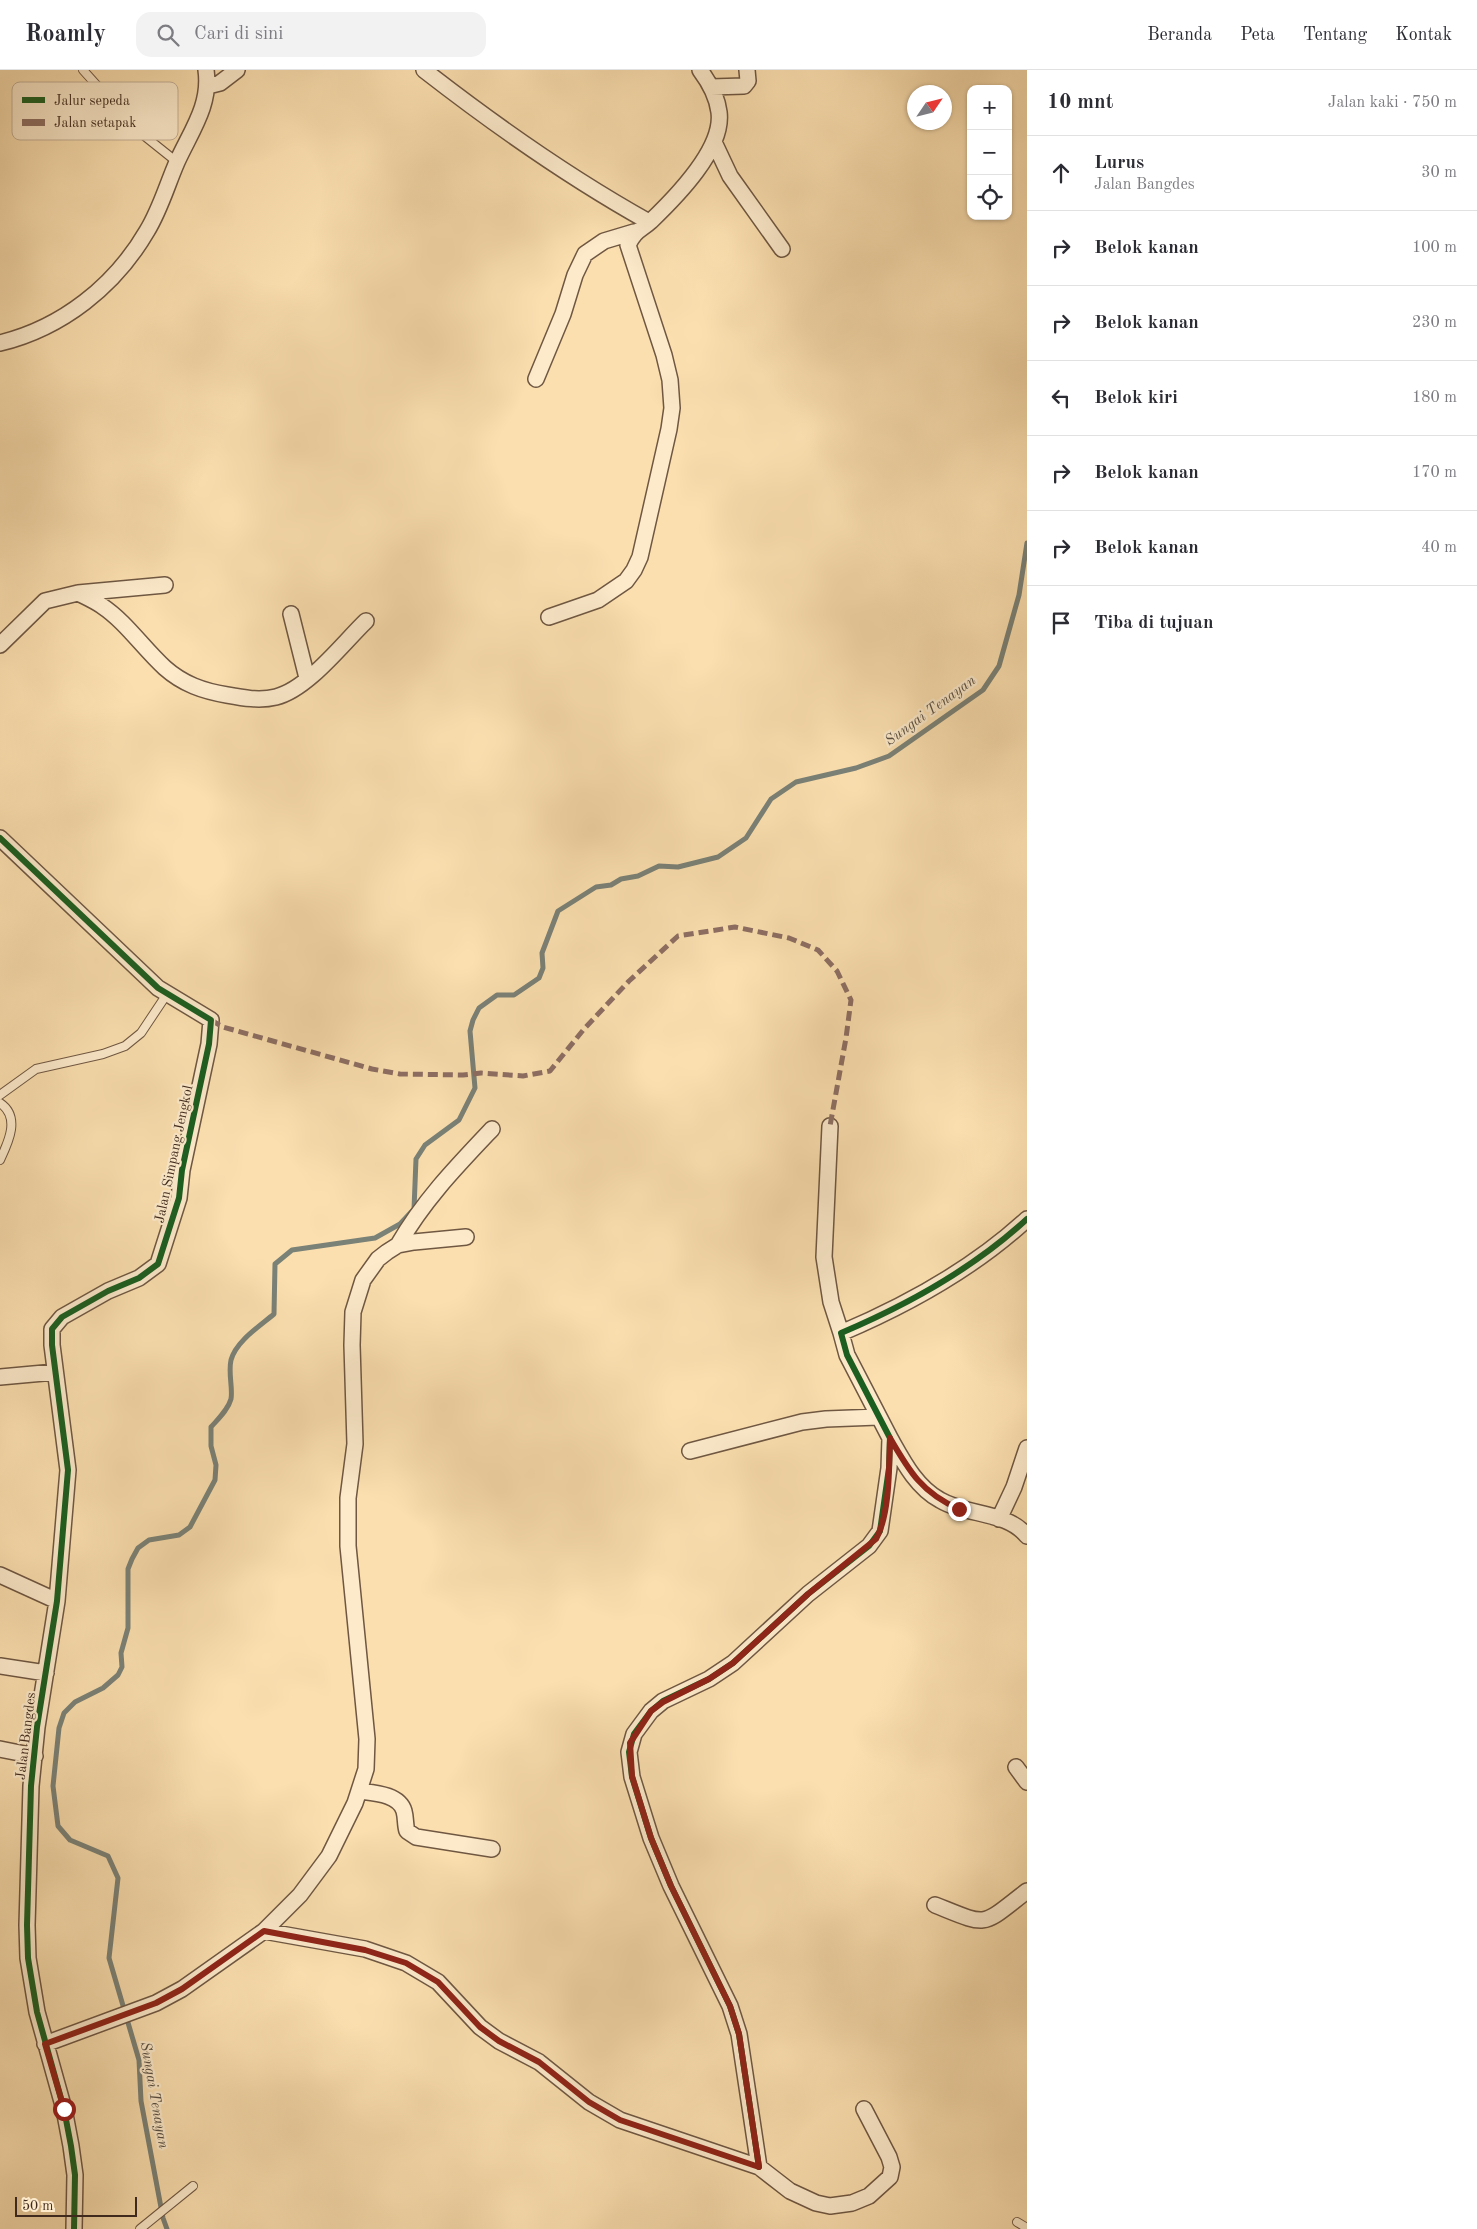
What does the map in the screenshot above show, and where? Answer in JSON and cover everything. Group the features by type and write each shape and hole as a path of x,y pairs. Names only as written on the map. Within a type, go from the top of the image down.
{"street":[{"path":"0,342 43,326 67,314 90,300 110,281 147,232 158,212 177,162 203,109 208,86 206,70"},
{"path":"208,86 220,83 237,70"},
{"path":"424,70 530,149 610,201 650,222"},
{"path":"536,379 564,314 575,274 585,254 604,241 634,232 650,222 694,174 714,142 720,114 711,87 700,70"},
{"path":"711,87 744,86 748,81 746,70"},
{"path":"714,142 730,176 782,249"},
{"path":"549,617 598,600 626,581 640,556 661,462 672,408 670,380 664,355 628,245 634,232"},
{"path":"0,645 45,601 78,593 165,585"},
{"path":"78,593 103,606 117,618 150,654 176,677 206,692 252,699 266,699 290,691 307,678 366,621"},
{"path":"290,614 307,678"},
{"name":"Jalan Simpang Jengkol","path":"0,838 158,988 211,1020 209,1044 184,1161 179,1198 158,1264 139,1278 108,1291 62,1316 52,1329 55,1372 68,1470 57,1601"},
{"path":"830,1126 824,1257 832,1302 847,1355 878,1417 912,1474 939,1500 972,1513 999,1519 1017,1526 1027,1536"},
{"path":"45,2044 156,2003 182,1989 264,1931 300,1894 329,1856 359,1791 366,1769 367,1739 348,1546 348,1498 355,1444 352,1328 355,1304 363,1280 378,1259 398,1245 414,1217 432,1194 492,1129"},
{"path":"841,1333 904,1303 935,1285 988,1251 1027,1219"},
{"path":"398,1245 466,1237"},
{"path":"0,1377 55,1372"},
{"path":"690,1451 802,1422 826,1418 878,1417"},
{"path":"759,2167 739,2034 726,1998 671,1886 651,1838 632,1776 630,1743 651,1711 663,1702 709,1679 733,1663 808,1594 876,1539 880,1531 886,1493 890,1438"},
{"path":"999,1519 1014,1487 1027,1448"},
{"path":"0,1575 57,1601"},
{"name":"Jalan Bangdes","path":"57,1601 34,1756 26,1925 32,1988 45,2044 64,2109 71,2146 75,2175 74,2229"},
{"path":"0,1666 46,1673"},
{"path":"0,1749 34,1756"},
{"path":"1016,1767 1027,1782"},
{"path":"359,1791 387,1796 398,1802 404,1812 407,1831 416,1837 492,1849"},
{"path":"935,1905 974,1920 985,1921 996,1916 1027,1891"},
{"path":"264,1931 365,1950 406,1963 438,1982 480,2027 499,2041 539,2062 597,2107 620,2120 662,2136 759,2167 790,2191 816,2203 842,2205 869,2196 890,2178 892,2167 882,2140 864,2109"}],"lane":[{"path":"83,70 94,82"},
{"path":"150,140 177,162"},
{"path":"0,1096 36,1069 104,1054 124,1046 140,1033 167,994"},
{"path":"0,1103 9,1113 12,1125 0,1160"},
{"path":"140,2229 193,2186"},
{"path":"1017,2222 1027,2228"}],"waterway":[{"name":"Sungai Tenayan","path":"167,2229 163,2218 141,2101 139,2060 109,1958 118,1878 108,1856 70,1840 58,1826 53,1786 59,1728 64,1713 75,1702 103,1688 118,1675 122,1667 121,1653 128,1628 128,1569 138,1548 149,1540 179,1535 190,1527 215,1480 216,1465 211,1446 211,1427 230,1403 230,1365 234,1353 249,1334 274,1314 275,1264 292,1250 375,1238 400,1224 414,1209 416,1159 425,1145 459,1120 475,1088 470,1031 473,1020 479,1008 497,995 514,995 539,978 543,968 542,953 558,911 596,887 611,885 621,879 638,876 659,866 678,867 718,857 746,838 771,799 796,782 856,768 889,756 983,690 999,666 1019,595 1027,543"}],"marked path":[{"path":"211,1020 223,1027 372,1069 400,1074 463,1075 481,1073 523,1076 550,1071 584,1029 629,981 678,936 735,927 789,938 818,950 837,971 851,1000 830,1126"}],"cycle path":[{"path":"0,838 158,988 211,1020 209,1044 182,1170 179,1198 158,1264 139,1278 108,1291 62,1317 52,1329 52,1345 68,1470 57,1601 37,1727 31,1786 27,1925 28,1958 37,2012 64,2109 71,2146 75,2175 74,2229"},
{"path":"759,2167 739,2034 730,2006 671,1886 651,1838 632,1777 629,1752 634,1734 651,1711 663,1701 709,1679 733,1663 808,1594 869,1546 880,1531 889,1468 890,1438 847,1355 841,1333 915,1298 939,1284 985,1254 1027,1219"}],"route":[{"path":"64,2109 45,2044 156,2003 182,1989 264,1931 365,1950 406,1963 438,1982 468,2016 499,2041 539,2062 589,2102 620,2120 703,2150 759,2167 748,2083 739,2034 730,2006 671,1886 651,1838 629,1763 630,1743 634,1734 651,1711 663,1702 709,1679 733,1663 754,1646 808,1594 855,1558 876,1539 883,1518 889,1468 890,1438 912,1474 923,1487 939,1500 959,1509"}]}
